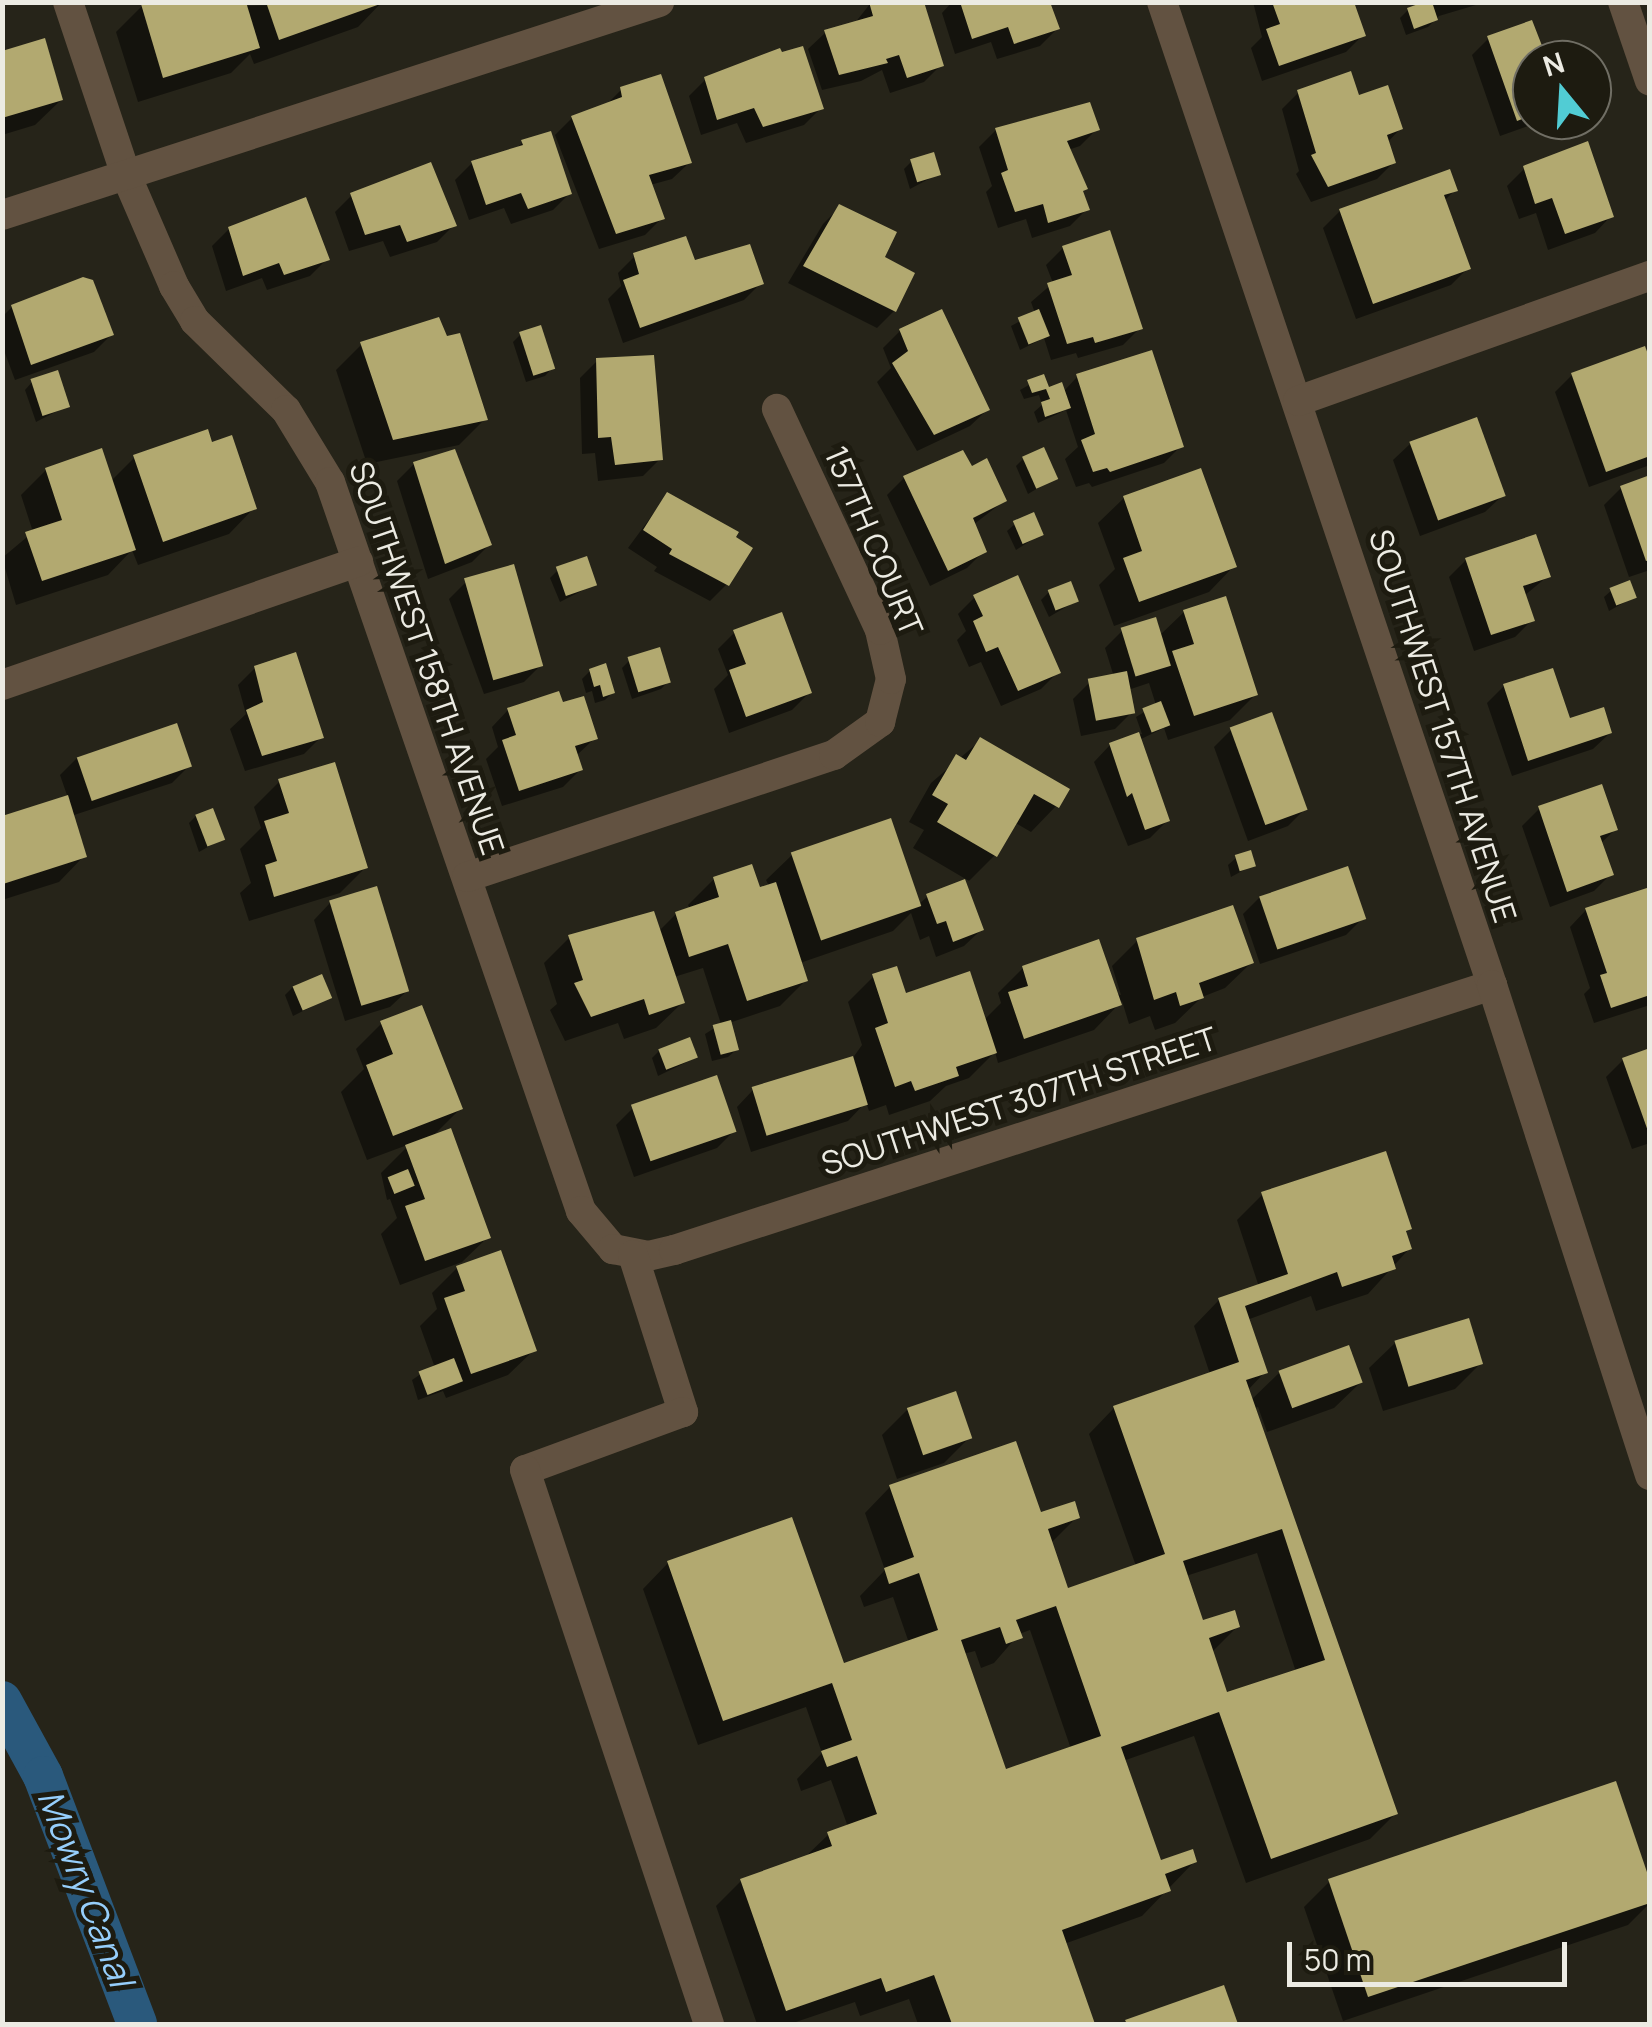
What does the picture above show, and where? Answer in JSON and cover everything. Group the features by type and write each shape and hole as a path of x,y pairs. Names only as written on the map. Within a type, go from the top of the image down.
{"street":[{"name":"SOUTHWEST 158TH AVENUE","path":"68,2 126,175 156,249 195,322 278,401 311,444 330,482 581,1212 603,1242 632,1255"},
{"path":"2,215 659,2"},
{"name":"SOUTHWEST 157TH AVENUE","path":"1162,2 1492,984 1650,1475"},
{"path":"1623,2 1650,81"},
{"path":"1298,401 1650,276"},
{"name":"157TH COURT","path":"467,877 834,755 861,740 880,722 891,680 872,612 777,409"},
{"path":"2,685 358,562"},
{"name":"SOUTHWEST 307TH STREET","path":"632,1255 674,1250 1492,984"},
{"path":"632,1255 683,1412 524,1470 708,2024"}],"building":[{"path":"246,2 260,48 163,78 141,4"},
{"path":"266,2 383,2 383,3 279,40"},
{"path":"869,2 924,2 944,66 907,78 899,55 886,59 888,63 839,75 824,30 873,16"},
{"path":"960,2 1050,2 1060,29 1014,44 1008,27 972,39"},
{"path":"1272,2 1354,2 1366,36 1279,66 1266,29 1280,24"},
{"path":"1432,2 1438,20 1414,29 1407,8"},
{"path":"1532,20 1540,40 1512,40 1512,107 1487,36"},
{"path":"45,38 63,100 2,118 2,51"},
{"path":"803,46 824,109 763,127 754,108 717,120 704,77 780,48 782,52"},
{"path":"1351,71 1359,95 1388,85 1403,129 1387,135 1396,163 1328,187 1311,155 1316,153 1297,90"},
{"path":"661,74 692,163 649,175 665,219 616,234 571,116 622,97 620,87"},
{"path":"1090,102 1100,130 1067,141 1088,189 1083,191 1090,210 1048,223 1043,204 1015,212 1001,173 1008,170 995,128"},
{"path":"551,131 572,194 528,209 521,193 486,205 471,161 523,145 521,140"},
{"path":"1588,141 1614,217 1565,234 1552,198 1535,204 1523,166"},
{"path":"934,152 941,175 917,182 910,159"},
{"path":"431,162 457,226 407,242 400,225 365,235 350,193"},
{"path":"1450,169 1458,191 1444,195 1471,269 1373,304 1339,209"},
{"path":"306,197 330,260 284,275 279,263 243,276 228,227"},
{"path":"839,204 897,232 885,257 915,273 896,312 803,266"},
{"path":"1110,230 1143,329 1095,343 1093,337 1067,344 1047,283 1072,275 1062,246"},
{"path":"686,236 695,260 750,244 764,284 640,328 623,280 639,274 633,253"},
{"path":"83,277 93,280 114,335 31,365 11,305"},
{"path":"942,309 990,410 934,435 892,363 908,351 899,329"},
{"path":"1039,309 1050,336 1029,345 1018,318"},
{"path":"439,317 447,336 460,333 488,420 393,440 360,342"},
{"path":"541,325 555,369 533,376 519,332"},
{"path":"1645,346 1650,360 1650,456 1606,472 1571,373"},
{"path":"1152,350 1184,447 1110,472 1107,468 1093,472 1081,440 1095,434 1076,374"},
{"path":"654,355 663,460 615,465 611,437 598,438 596,358"},
{"path":"58,370 70,407 42,416 30,379"},
{"path":"1044,374 1049,387 1062,382 1071,408 1045,417 1041,402 1050,399 1046,389 1032,393 1027,380"},
{"path":"1477,417 1506,496 1438,521 1409,442"},
{"path":"208,429 212,442 232,435 257,509 163,542 133,455"},
{"path":"1044,447 1058,479 1036,489 1022,457"},
{"path":"102,448 136,550 42,581 25,532 62,520 45,468"},
{"path":"455,449 492,545 445,564 413,462"},
{"path":"963,450 972,466 987,458 1007,501 973,518 987,552 948,571 903,476"},
{"path":"1201,468 1237,567 1139,602 1123,558 1142,551 1123,496"},
{"path":"1650,475 1650,560 1646,561 1620,486"},
{"path":"667,492 739,532 736,537 753,548 729,586 669,554 672,549 643,530"},
{"path":"1034,512 1044,535 1023,544 1013,521"},
{"path":"1536,534 1551,577 1523,586 1535,621 1491,635 1465,558"},
{"path":"587,556 597,585 566,596 556,567"},
{"path":"514,564 543,666 493,680 464,578"},
{"path":"1018,575 1061,673 1018,691 998,647 986,652 973,621 983,616 973,595"},
{"path":"1630,580 1637,598 1616,606 1609,588"},
{"path":"1071,581 1079,602 1056,610 1048,590"},
{"path":"1226,596 1258,695 1194,716 1172,651 1194,644 1183,610"},
{"path":"782,612 812,693 746,717 729,670 746,664 733,630"},
{"path":"1156,617 1171,666 1136,677 1121,628"},
{"path":"660,647 671,682 638,692 627,657"},
{"path":"296,652 324,738 262,756 246,710 263,702 254,666"},
{"path":"606,663 615,693 603,697 600,685 594,687 589,669"},
{"path":"1553,668 1570,718 1604,707 1612,733 1528,761 1503,684"},
{"path":"1127,671 1135,713 1096,721 1088,679"},
{"path":"559,691 563,702 584,696 598,739 575,746 583,770 519,791 502,740 516,735 507,708"},
{"path":"1161,701 1170,725 1152,732 1142,708"},
{"path":"1272,712 1308,810 1265,825 1230,727"},
{"path":"177,723 192,766 92,801 77,758"},
{"path":"1139,732 1170,821 1145,830 1132,793 1127,797 1109,743"},
{"path":"980,737 1070,789 1059,808 1034,794 997,857 937,822 948,804 932,795 956,754 966,760"},
{"path":"335,762 368,868 274,897 265,865 277,861 264,821 289,813 278,779"},
{"path":"1602,784 1618,830 1600,836 1614,875 1567,892 1538,806"},
{"path":"68,795 87,857 3,884 2,816"},
{"path":"213,808 225,840 207,847 195,815"},
{"path":"891,818 921,906 821,940 791,853"},
{"path":"1251,850 1256,866 1240,871 1235,855"},
{"path":"752,864 760,887 776,882 808,981 747,1001 728,944 689,957 675,912 719,897 713,877"},
{"path":"1348,866 1366,919 1277,950 1259,897"},
{"path":"965,879 984,930 953,942 946,921 937,924 926,894"},
{"path":"377,886 409,991 361,1006 329,901"},
{"path":"1650,887 1650,995 1611,1008 1600,975 1607,973 1585,908"},
{"path":"1233,905 1254,963 1199,983 1204,998 1180,1006 1176,992 1154,1000 1136,938"},
{"path":"654,911 685,1003 649,1015 644,999 591,1017 574,983 583,980 568,935"},
{"path":"1099,939 1122,1005 1024,1039 1008,992 1028,986 1022,966"},
{"path":"897,966 906,993 970,971 997,1053 956,1067 959,1076 915,1091 911,1081 895,1087 875,1028 888,1023 872,974"},
{"path":"322,974 332,998 303,1010 293,987"},
{"path":"422,1005 463,1109 393,1136 366,1065 393,1054 380,1021"},
{"path":"731,1020 739,1050 721,1055 713,1025"},
{"path":"690,1037 698,1058 666,1070 658,1049"},
{"path":"1650,1048 1650,1134 1649,1134 1622,1058"},
{"path":"853,1056 868,1105 767,1136 752,1087"},
{"path":"717,1075 737,1132 650,1161 631,1105"},
{"path":"451,1128 491,1238 425,1261 405,1206 425,1199 405,1145"},
{"path":"1386,1151 1412,1229 1406,1231 1412,1249 1392,1256 1396,1269 1342,1287 1337,1272 1245,1306 1268,1373 1246,1380 1398,1814 1271,1859 1219,1712 1121,1747 1161,1860 1193,1849 1197,1862 1165,1874 1171,1891 1062,1930 1095,2024 952,2024 934,1975 886,1992 881,1978 786,2011 740,1879 832,1846 827,1832 877,1814 857,1756 827,1767 821,1751 852,1740 832,1683 723,1721 667,1561 792,1517 844,1663 938,1630 919,1573 889,1584 884,1568 914,1557 889,1485 1016,1441 1041,1512 1075,1501 1080,1518 1048,1529 1068,1588 1165,1554 1113,1406 1239,1362 1218,1298 1288,1274 1261,1192","holes":["1282,1529 1325,1660 1227,1692 1209,1638 1240,1627 1235,1610 1203,1620 1183,1561","1056,1606 1101,1736 1006,1769 961,1640 1000,1627 1006,1644 1023,1638 1016,1620"]},
{"path":"408,1169 415,1186 394,1194 388,1177"},
{"path":"501,1250 537,1351 471,1374 444,1298 465,1291 456,1266"},
{"path":"1469,1318 1483,1364 1408,1387 1394,1341"},
{"path":"1349,1345 1363,1383 1292,1408 1279,1371"},
{"path":"454,1358 463,1381 427,1395 419,1372"},
{"path":"956,1391 972,1438 923,1455 907,1408"},
{"path":"1616,1781 1650,1881 1650,1903 1368,1997 1328,1879"},
{"path":"1224,1985 1238,2024 1127,2024 1125,2020"}],"waterway":[{"name":"Mowry Canal","path":"2,1701 43,1776 137,2024"}]}
